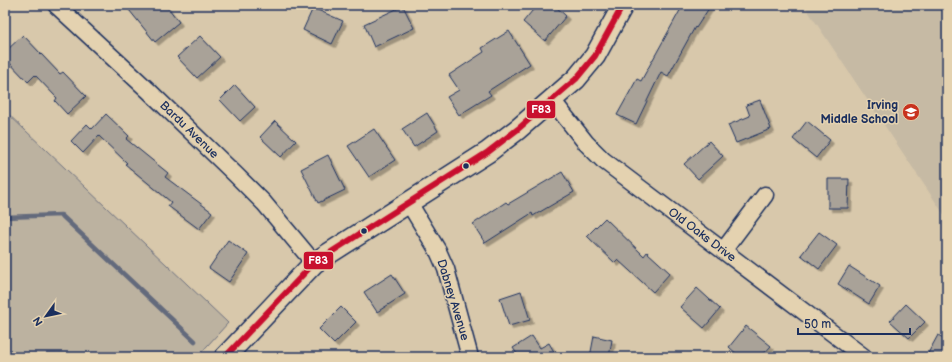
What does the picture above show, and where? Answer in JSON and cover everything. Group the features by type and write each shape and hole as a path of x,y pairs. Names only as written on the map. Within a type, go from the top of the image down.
{"street":[{"name":"Bardu Avenue","path":"56,5 149,91 236,175 264,204 314,263"},
{"path":"225,357 314,263 488,152 518,129 576,79 587,67 606,37 623,5"},
{"name":"Old Oaks Drive","path":"552,100 586,144 603,160 864,357"},
{"path":"723,251 765,195"},
{"name":"Dabney Avenue","path":"409,203 438,251 446,270 470,357"}],"shaded area":[{"name":"Irving Middle School","path":"804,5 947,5 947,219"},
{"path":"5,111 228,323 197,357 5,357"}],"building":[{"path":"125,5 166,5 179,22 155,42"},
{"path":"537,5 554,5 566,16 545,41 523,22"},
{"path":"683,5 711,5 696,28 695,27 668,76 661,72 636,124 617,115 637,79 641,81"},
{"path":"403,6 414,28 374,47 364,24"},
{"path":"313,8 343,21 332,44 303,30"},
{"path":"509,31 530,64 488,91 491,95 459,115 447,97 459,90 449,75 484,52 482,48"},
{"path":"23,35 60,74 63,72 86,96 67,114 55,101 57,98 35,75 28,82 5,58 5,52"},
{"path":"200,36 220,57 197,78 177,57"},
{"path":"235,85 255,107 240,121 220,100"},
{"path":"760,100 771,129 736,143 728,125 750,116 746,105"},
{"path":"427,113 438,131 414,147 402,129"},
{"path":"106,114 129,136 126,139 168,173 165,177 212,212 199,229 168,206 171,202 125,164 127,163 99,136 83,153 71,141 87,124 92,129"},
{"path":"275,121 296,141 281,157 260,137"},
{"path":"807,121 830,140 816,158 793,139"},
{"path":"374,129 395,160 369,177 348,146"},
{"path":"709,141 723,156 698,179 684,164"},
{"path":"328,155 345,190 318,203 301,169"},
{"path":"562,172 574,192 533,216 532,213 485,243 473,224 506,202 508,204"},
{"path":"828,179 849,179 848,208 828,208"},
{"path":"605,218 644,256 647,252 670,273 653,292 618,260 615,263 587,236"},
{"path":"819,232 837,245 819,269 801,255"},
{"path":"228,240 248,254 229,282 209,268"},
{"path":"849,266 880,286 869,304 838,284"},
{"path":"392,274 405,294 377,312 364,292"},
{"path":"697,288 720,309 704,328 680,307"},
{"path":"521,291 530,320 509,326 500,298"},
{"path":"906,304 925,322 909,338 890,321"},
{"path":"341,307 356,322 334,344 319,329"},
{"path":"746,326 771,346 761,357 740,357 729,347"},
{"path":"938,335 947,340 947,357 926,357"},
{"path":"532,336 540,348 549,343 557,357 519,357 513,348"},
{"path":"594,336 612,340 609,357 590,357"}],"waterway":[{"path":"5,217 61,215 195,341"}],"transit line":[{"name":"F83","path":"225,357 314,263 488,152 518,129 576,79 595,56 623,5"}],"place":[{"name":"Irving Middle School","path":"911,112"}]}
